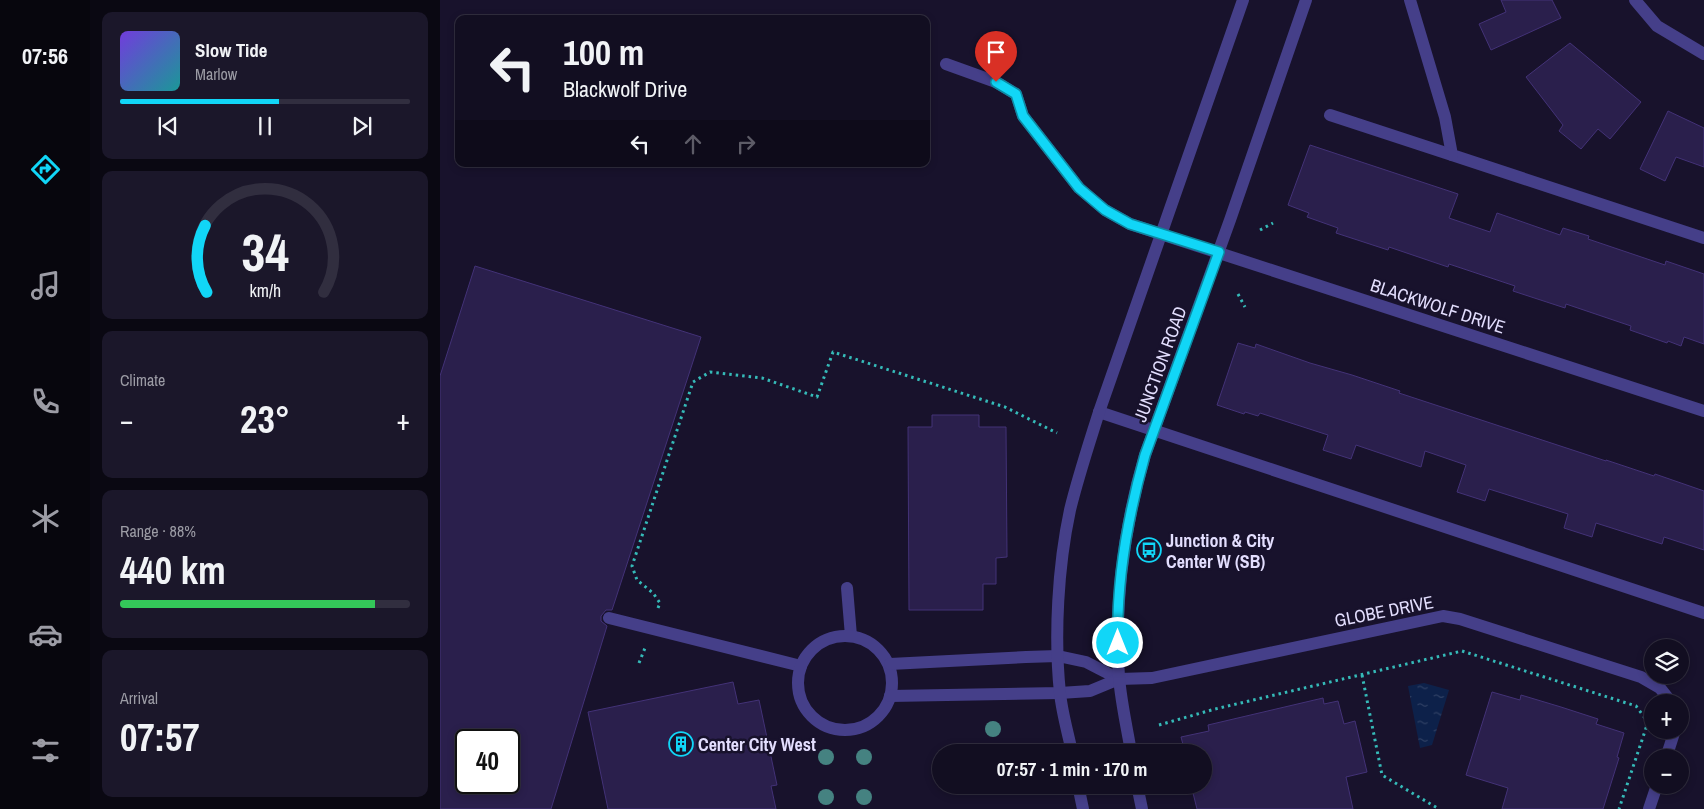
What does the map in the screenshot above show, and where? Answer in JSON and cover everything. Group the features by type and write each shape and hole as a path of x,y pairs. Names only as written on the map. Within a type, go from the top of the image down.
{"street":[{"path":"1070,744 1060,693 1058,656 1060,575 1070,511 1084,459 1243,0"},
{"name":"JUNCTION ROAD","path":"1130,744 1119,679 1118,626 1127,526 1143,463 1219,252 1306,0"},
{"path":"1410,0 1445,117 1452,155"},
{"path":"1635,0 1656,26 1704,54"},
{"name":"BLACKWOLF DRIVE","path":"946,64 996,82 1016,94 1023,116 1079,188 1105,210 1130,224 1704,411"},
{"path":"1330,115 1704,238"},
{"path":"1100,412 1704,613"},
{"path":"847,588 851,636"},
{"name":"GLOBE DRIVE","path":"1119,679 1152,678 1443,616 1460,619 1641,677 1660,688 1665,694"},
{"path":"610,618 801,666"},
{"path":"851,636 862,639 876,647 890,664 892,680 890,696 883,711 871,722 858,728 842,730 832,728 818,721 806,708 798,682 801,666 809,652 822,642 835,637 851,636"},
{"path":"890,664 1058,656 1086,662 1119,679"},
{"path":"890,696 1090,691 1119,679"},
{"path":"1080,794 1083,809"},
{"path":"1139,794 1142,809"},
{"path":"1649,809 1654,794"}],"path":[{"path":"1260,230 1273,223"},
{"path":"1238,294 1245,307"},
{"path":"639,663 660,603 653,593 637,580 632,566 693,382 710,372 762,378 817,397 833,352 1005,407 1057,433"},
{"path":"1159,726 1215,709 1462,652 1636,706 1648,722 1619,809"},
{"path":"1362,675 1382,775 1439,809"}],"water":[{"path":"1424,683 1449,690 1432,745 1420,748 1408,686"}],"building":[{"path":"1501,0 1552,0 1561,18 1491,50 1479,24 1506,12"},
{"path":"1570,43 1641,102 1610,139 1598,129 1581,149 1559,131 1563,125 1526,77"},
{"path":"1668,111 1704,128 1704,167 1676,157 1665,181 1640,169"},
{"path":"1310,145 1458,194 1449,218 1490,232 1497,213 1560,235 1563,228 1589,236 1588,239 1665,265 1666,261 1704,274 1704,344 1684,337 1681,346 1668,341 1667,343 1630,330 1631,326 1566,304 1565,308 1513,291 1515,286 1449,264 1448,267 1389,247 1388,250 1336,233 1338,228 1307,217 1309,213 1288,205"},
{"path":"475,266 701,337 612,610 606,610 601,616 601,621 607,626 551,809 440,809 440,376"},
{"path":"1238,343 1255,348 1256,344 1606,461 1654,476 1655,474 1704,491 1704,550 1664,537 1662,544 1596,523 1592,537 1564,528 1568,514 1489,489 1485,501 1457,492 1466,465 1425,451 1421,467 1356,445 1351,459 1323,450 1328,435 1260,413 1258,416 1245,412 1244,414 1217,405"},
{"path":"932,415 979,415 979,427 1006,427 1007,557 996,558 996,584 983,584 983,610 909,610 908,427 932,427"},
{"name":"Center City West","path":"733,682 738,704 759,700 777,785 771,786 776,809 608,809 588,712"},
{"path":"1492,692 1520,700 1521,695 1561,707 1598,719 1596,724 1624,733 1617,757 1619,758 1603,809 1502,809 1508,788 1466,775"},
{"path":"1323,698 1324,704 1338,701 1344,724 1355,721 1367,772 1346,777 1353,809 1197,809 1193,794 1212,794 1212,744 1183,744 1181,737 1209,731 1208,725"}],"place":[{"name":"Junction & City Center W (SB)","path":"1149,550"},
{"name":"Center City West","path":"681,744"}],"route":[{"path":"996,82 1016,94 1023,116 1079,188 1105,210 1130,224 1219,252 1145,455 1136,488 1127,526 1121,580 1118,643"}]}
